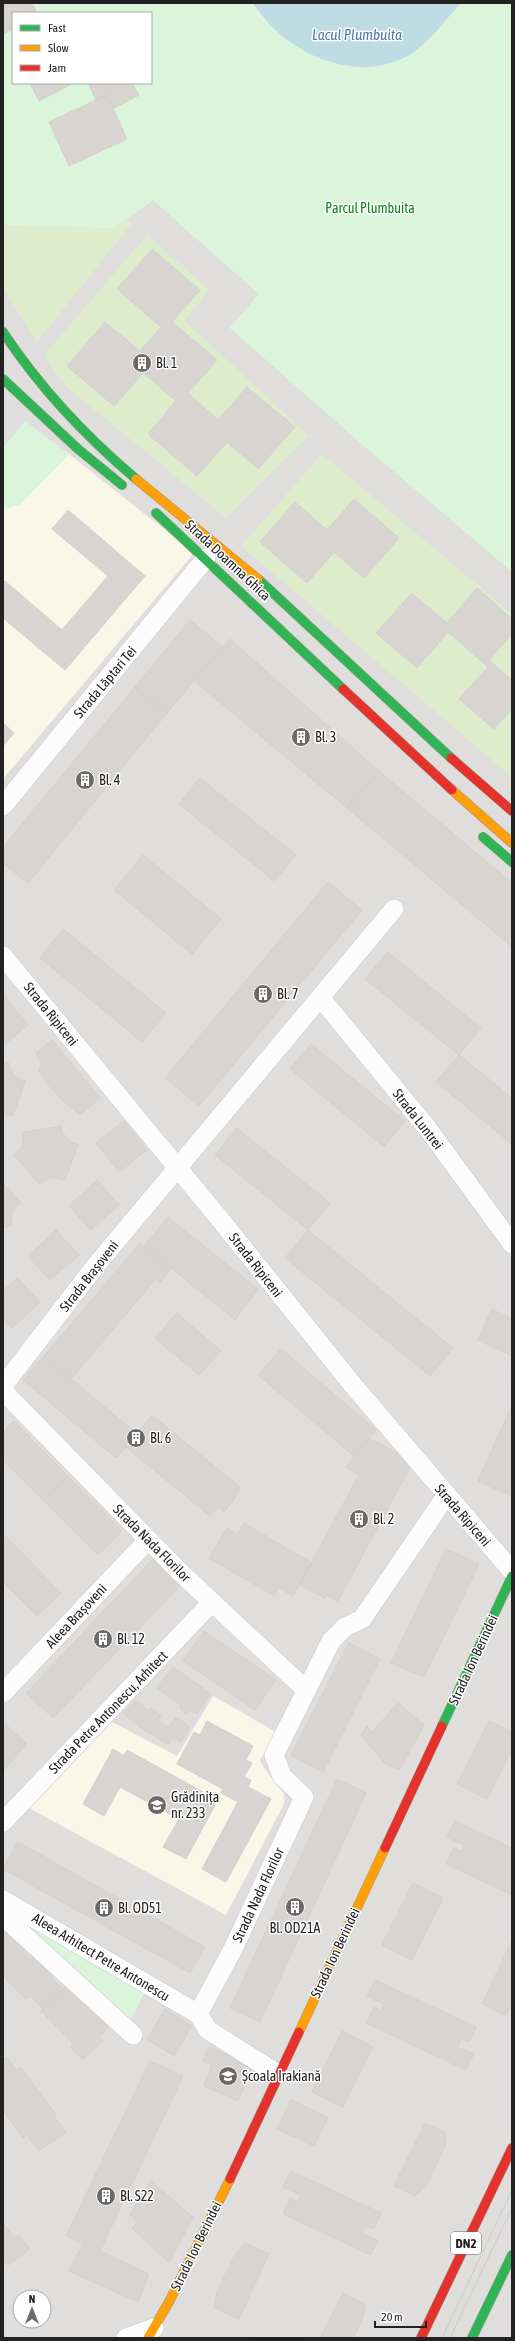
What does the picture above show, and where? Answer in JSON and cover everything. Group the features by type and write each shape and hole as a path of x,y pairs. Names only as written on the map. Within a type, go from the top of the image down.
{"main road":[{"name":"Strada Doamna Ghica","path":"3,332 35,379 70,418 159,497 298,614 406,718 511,810"},
{"path":"3,379 78,448 132,493"},
{"name":"Strada Doamna Ghica","path":"149,507 206,558 427,768 512,842"},
{"name":"Strada Doamna Ghica","path":"406,718 439,735 474,765"},
{"name":"Strada Doamna Ghica","path":"427,768 454,804"},
{"path":"478,832 512,862"},
{"name":"Strada Ion Berindei","path":"151,2333 220,2200 512,1576"},
{"name":"DN2","path":"421,2338 512,2148"},
{"path":"472,2338 511,2259"}],"street":[{"name":"Strada Lăptari Tei","path":"3,806 206,558"},
{"path":"176,1167 394,909"},
{"name":"Strada Ripiceni","path":"3,956 292,1311 446,1496 512,1571"},
{"name":"Strada Luntrei","path":"320,998 428,1129 512,1244"},
{"name":"Strada Brașoveni","path":"3,1386 97,1264 176,1167"},
{"name":"Strada Nada Florilor","path":"3,1391 148,1540 306,1690"},
{"name":"Strada Nada Florilor","path":"198,2014 232,1949 304,1796 282,1776 274,1755 331,1642 345,1627 362,1619 446,1496"},
{"name":"Aleea Brașoveni","path":"3,1693 148,1540"},
{"name":"Strada Petre Antonescu, Arhitect","path":"3,1822 212,1602"},
{"name":"Aleea Arhitect Petre Antonescu","path":"3,1900 198,2014"},
{"name":"Aleea Arhitect Petre Antonescu","path":"3,1916 133,2035"},
{"path":"198,2014 208,2030 278,2074"},
{"name":"Strada Ion Berindei","path":"126,2338 151,2333"}],"shaded area":[{"path":"153,200 259,294 230,328 512,571 512,2338 3,2338 3,225 114,228"},
{"path":"69,454 194,553 3,779 3,509 20,504"},
{"path":"462,1349 512,1372 466,1479 417,1437 460,1363"},
{"name":"Grădinița nr. 233","path":"213,1696 276,1732 260,1760 264,1768 283,1792 285,1802 226,1915 27,1807 110,1721 177,1756"},
{"path":"435,1935 480,1956 459,2002 413,1981"},
{"path":"251,2133 291,2151 264,2209 224,2191"},
{"path":"335,2134 385,2157 373,2182 324,2159"},
{"path":"48,2239 73,2252 52,2294 52,2289 23,2289"},
{"path":"274,2286 320,2307 305,2338 249,2338"}],"green space":[{"name":"Parcul Plumbuita","path":"3,3 253,3 262,19 345,66 371,66 395,62 432,35 461,3 512,3 512,572 350,434 230,328 259,294 153,200 114,228 3,225"},
{"path":"128,220 132,223 37,342 3,288 3,225 114,228"},
{"path":"147,235 209,290 185,321 309,436 226,518 68,388 53,370 45,354"},
{"path":"25,421 69,454 20,504 3,509 3,448"},
{"path":"322,454 512,614 512,777 241,546"},
{"path":"3,1908 145,1992 131,2019"}],"water":[{"name":"Lacul Plumbuita","path":"253,3 461,3 433,35 414,52 393,62 370,67 347,66 324,60 303,50 284,37 267,21"}],"building":[{"path":"3,3 32,3 36,12 12,12 12,30 3,34"},
{"path":"30,84 72,84 39,101"},
{"path":"88,84 133,84 139,95 114,108 107,95 96,100"},
{"path":"107,95 127,139 69,166 49,122"},
{"name":"Bl. 1","path":"152,249 200,290 172,322 217,360 188,393 218,420 247,387 295,427 258,469 227,442 197,476 148,434 176,401 143,373 114,406 67,366 105,322 140,351 161,327 117,289"},
{"path":"354,499 399,538 364,578 334,552 307,583 260,542 295,502 327,530"},
{"path":"68,510 145,576 65,670 3,618 3,584 5,581 62,630 108,576 52,529"},
{"path":"477,588 512,619 512,634 489,660 512,680 512,709 494,729 459,699 488,667 448,632 417,668 376,633 412,593 447,623"},
{"path":"190,620 223,647 167,713 135,687"},
{"name":"Bl. 3","path":"230,639 379,771 347,808 194,681"},
{"name":"Bl. 4","path":"135,687 167,713 28,883 3,863 3,847"},
{"path":"3,723 14,733 3,746"},
{"path":"379,771 512,883 512,947 347,808"},
{"path":"200,778 296,855 274,881 179,804"},
{"path":"143,855 221,919 192,954 114,890"},
{"name":"Bl. 7","path":"328,882 362,910 199,1106 165,1078"},
{"path":"63,929 166,1013 142,1042 40,958"},
{"path":"388,952 481,1028 459,1055 365,979"},
{"path":"3,994 28,1025 5,1044 3,1041"},
{"path":"52,1040 100,1098 80,1115 61,1099 46,1082 39,1070 41,1064 36,1053"},
{"path":"311,1044 405,1121 384,1147 290,1069"},
{"path":"459,1055 512,1098 512,1144 436,1082"},
{"path":"3,1063 9,1063 10,1069 17,1078 25,1081 13,1116 3,1114"},
{"path":"124,1121 147,1150 119,1172 96,1143"},
{"path":"62,1126 62,1132 69,1141 78,1145 65,1180 50,1177 40,1185 14,1155 22,1147 24,1132"},
{"path":"237,1128 330,1203 308,1230 215,1155"},
{"path":"97,1180 119,1205 91,1230 69,1206"},
{"path":"3,1183 21,1203 12,1210 11,1226 3,1227"},
{"path":"168,1217 258,1289 235,1320 144,1246"},
{"path":"56,1230 79,1255 50,1280 28,1256"},
{"path":"308,1230 453,1348 430,1376 285,1258"},
{"path":"140,1243 171,1269 160,1283 156,1279 71,1379 44,1356"},
{"path":"17,1278 40,1302 12,1328 3,1318 3,1291"},
{"path":"492,1309 512,1319 512,1356 478,1340"},
{"path":"177,1313 221,1351 199,1375 155,1338"},
{"path":"281,1349 376,1430 354,1456 258,1375"},
{"name":"Bl. 6","path":"44,1356 137,1434 152,1415 241,1488 235,1496 236,1497 224,1512 218,1507 210,1516 126,1447 116,1458 23,1380"},
{"path":"512,1405 512,1494 511,1496 478,1481"},
{"path":"14,1421 68,1476 44,1501 3,1460 3,1432"},
{"name":"Bl. 2","path":"369,1438 413,1462 338,1601 327,1595 325,1598 299,1585 359,1475 346,1467"},
{"path":"68,1476 122,1531 98,1555 44,1501"},
{"path":"244,1523 312,1563 293,1596 279,1588 274,1596 209,1558 227,1528 237,1534"},
{"path":"3,1534 11,1542 3,1550"},
{"path":"11,1542 61,1593 37,1616 3,1582 3,1550"},
{"path":"446,1549 479,1564 424,1677 391,1663"},
{"name":"Bl. 12","path":"153,1559 181,1585 53,1718 26,1693"},
{"path":"204,1631 276,1680 255,1710 183,1661"},
{"path":"349,1643 380,1659 323,1772 291,1755"},
{"path":"173,1667 211,1694 197,1714 189,1710 187,1714 180,1708 181,1705 157,1688"},
{"path":"136,1700 149,1711 151,1708 161,1716 158,1720 168,1727 176,1717 190,1727 181,1742 173,1738 168,1744 141,1728 123,1713"},
{"path":"398,1703 424,1725 400,1769 385,1764 361,1735 367,1726 371,1733"},
{"path":"207,1721 253,1746 246,1760 252,1763 244,1777 251,1780 248,1787 271,1799 226,1882 202,1869 238,1802 221,1793 223,1789 177,1764 194,1732 200,1735"},
{"path":"489,1721 512,1732 512,1750 487,1799 457,1784"},
{"path":"3,1722 27,1744 3,1771"},
{"path":"113,1749 124,1756 127,1750 203,1792 201,1797 215,1805 186,1859 163,1847 179,1819 120,1787 104,1816 83,1804"},
{"name":"Bl. OD21A","path":"337,1779 366,1793 260,2022 230,2008"},
{"path":"455,1821 512,1848 512,1895 446,1864 454,1848 461,1852 464,1845 447,1837"},
{"name":"Bl. OD51","path":"18,1842 205,1947 190,1973 3,1869"},
{"path":"413,1883 443,1898 412,1960 382,1945"},
{"path":"3,1927 55,1973 51,1978 63,1989 43,2009 30,1996 26,1999 3,1976"},
{"path":"512,1940 512,2007 505,2015 482,2004"},
{"path":"375,1980 476,2027 469,2042 461,2039 457,2047 474,2054 466,2070 366,2023 374,2007 381,2011 384,2004 367,1996"},
{"path":"66,1986 108,2027 99,2037 103,2041 83,2060 70,2047 73,2043 41,2011"},
{"path":"165,2009 192,2026 174,2056 147,2039"},
{"path":"342,2031 373,2047 343,2107 312,2092"},
{"name":"Școala Irakiană","path":"209,2047 253,2066 238,2101 204,2086 212,2065 203,2061"},
{"path":"7,2057 17,2070 21,2067 56,2115 54,2116 66,2132 39,2151 27,2135 23,2138 3,2110 3,2060"},
{"name":"Bl. S22","path":"150,2061 183,2076 100,2251 149,2274 138,2302 69,2271 83,2244 66,2236"},
{"path":"291,2100 328,2118 314,2146 277,2129"},
{"path":"425,2123 446,2133 445,2146 427,2185 415,2196 394,2186"},
{"path":"291,2171 381,2213 374,2229 365,2226 362,2233 377,2240 371,2255 283,2214 290,2198 297,2202 301,2195 283,2187"},
{"path":"151,2181 193,2217 169,2263 132,2228 137,2222 130,2214"},
{"path":"3,2222 14,2238 19,2235 30,2249 8,2265 3,2261"},
{"path":"245,2243 269,2254 239,2319 214,2308 217,2291 235,2255"},
{"path":"343,2293 365,2304 363,2317 353,2338 320,2338"}],"tram line":[{"path":"442,2338 512,2190"},
{"path":"450,2338 512,2208"}],"traffic: fast":[{"path":"3,332 17,353 64,410 98,445 136,479"},
{"path":"3,379 78,449 122,485"},
{"path":"156,513 343,689"},
{"path":"258,579 451,758"},
{"path":"483,837 512,862"},
{"path":"442,1726 512,1576"},
{"path":"472,2338 512,2255"}],"traffic: slow":[{"path":"136,479 258,579"},
{"path":"452,790 512,843"},
{"path":"299,2032 385,1848"},
{"path":"148,2338 170,2300 230,2179"}],"traffic: jam":[{"path":"343,689 452,790"},
{"path":"451,758 512,811"},
{"path":"385,1848 442,1726"},
{"path":"230,2179 299,2032"},
{"path":"421,2338 512,2148"}],"place":[{"name":"Bl. 1","path":"142,363"},
{"name":"Bl. 3","path":"301,737"},
{"name":"Bl. 4","path":"85,780"},
{"name":"Bl. 7","path":"263,994"},
{"name":"Bl. 6","path":"136,1438"},
{"name":"Bl. 2","path":"359,1519"},
{"name":"Bl. 12","path":"103,1639"},
{"name":"Grădinița nr. 233","path":"157,1805"},
{"name":"Bl. OD21A","path":"295,1907"},
{"name":"Bl. OD51","path":"104,1908"},
{"name":"Școala Irakiană","path":"228,2076"},
{"name":"Bl. S22","path":"106,2196"}]}
